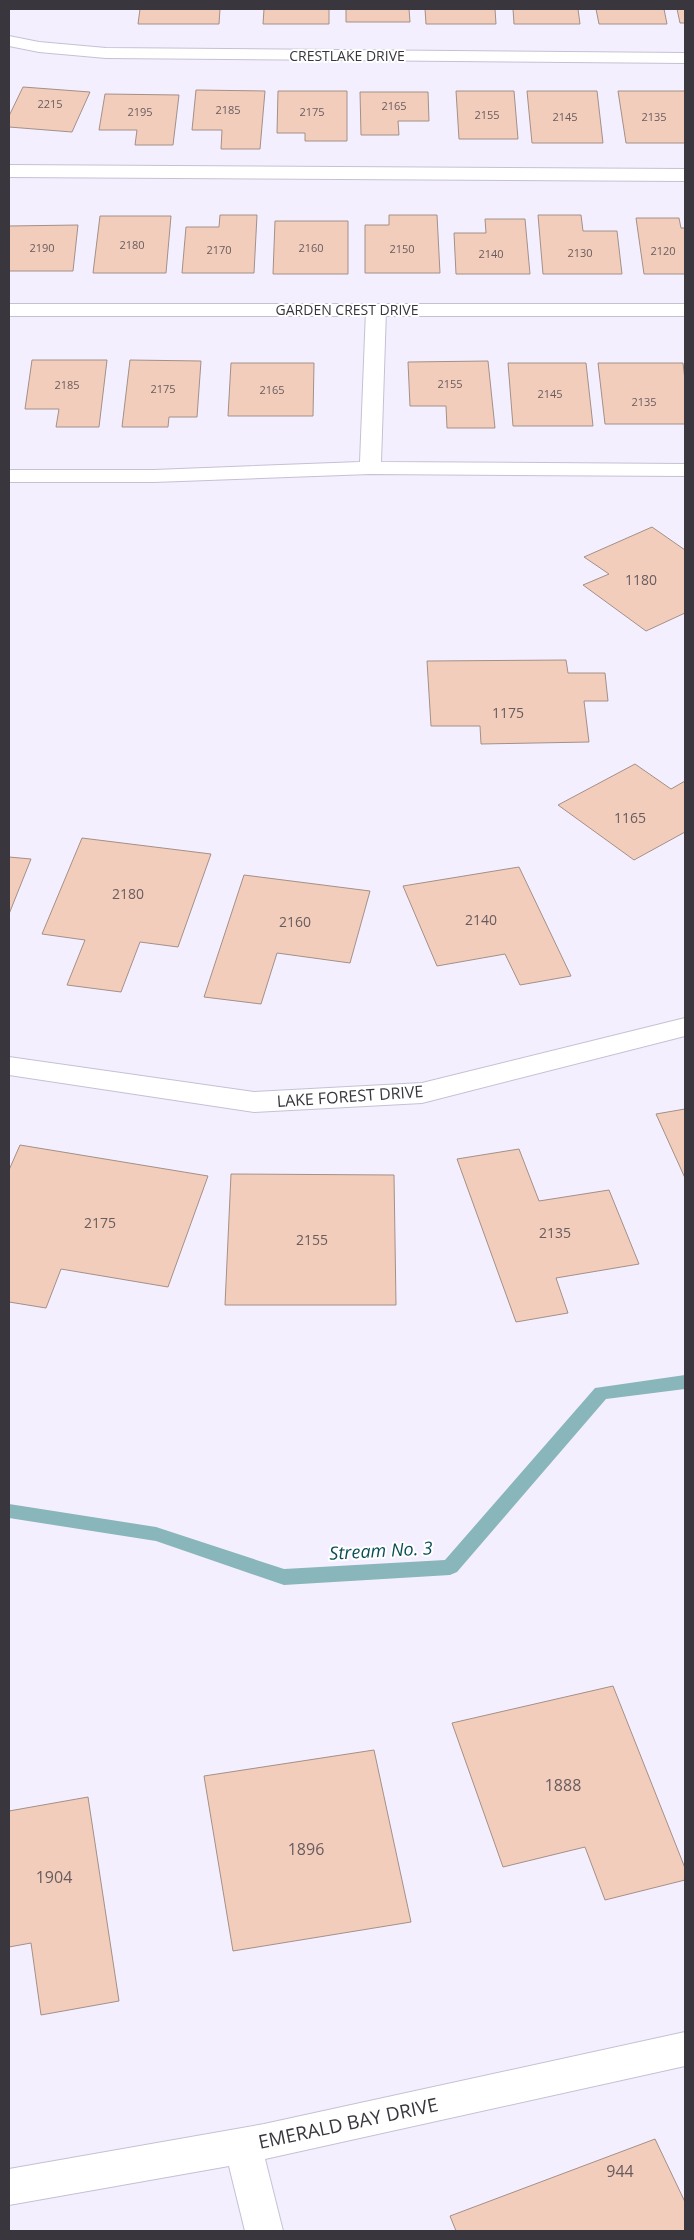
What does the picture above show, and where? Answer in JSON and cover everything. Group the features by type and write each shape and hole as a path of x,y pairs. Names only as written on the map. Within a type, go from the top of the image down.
{"street":[{"name":"CRESTLAKE DRIVE","path":"9,41 39,47 106,53 685,58"},
{"path":"9,170 685,175"},
{"name":"GARDEN CREST DRIVE","path":"9,310 685,310"},
{"path":"370,468 376,310"},
{"path":"9,476 154,476 370,468 685,470"},
{"name":"LAKE FOREST DRIVE","path":"9,1066 254,1102 422,1093 685,1027"},
{"name":"EMERALD BAY DRIVE","path":"9,2187 94,2174 243,2146 685,2049"},
{"path":"243,2146 264,2231"}],"building":[{"path":"140,9 220,9 219,24 138,24"},
{"path":"264,9 329,9 329,24 263,24"},
{"path":"346,9 409,9 410,22 346,22"},
{"path":"425,9 495,9 496,24 426,24"},
{"path":"513,9 578,9 580,24 514,24"},
{"path":"596,9 664,9 667,24 599,24"},
{"path":"677,9 685,9 685,23 680,23"},
{"path":"23,87 90,92 72,132 9,127 9,116"},
{"path":"196,90 265,91 260,149 221,149 222,130 192,130"},
{"path":"278,91 347,91 347,141 305,141 305,133 277,133"},
{"path":"456,91 514,91 518,139 459,139"},
{"path":"527,91 597,91 603,143 532,143"},
{"path":"618,91 685,91 685,143 626,143"},
{"path":"360,92 428,92 429,121 398,121 399,135 361,135"},
{"path":"105,94 179,95 173,145 135,145 137,130 99,130"},
{"path":"220,215 257,215 254,273 182,273 186,227 219,227"},
{"path":"389,215 437,215 440,273 365,273 365,225 389,225"},
{"path":"538,215 581,215 583,231 617,231 622,274 543,274"},
{"path":"100,216 171,216 166,273 93,273"},
{"path":"636,218 679,218 681,228 685,228 685,274 644,274"},
{"path":"485,219 525,219 530,274 456,274 454,233 486,233"},
{"path":"275,221 348,221 348,274 273,274"},
{"path":"78,225 73,271 9,271 9,226"},
{"path":"32,360 107,360 99,427 56,427 59,409 25,409"},
{"path":"130,360 201,361 197,417 169,417 168,427 122,427"},
{"path":"488,361 495,428 447,428 446,406 410,406 408,362"},
{"path":"231,363 314,363 313,416 228,416"},
{"path":"508,363 586,363 593,426 513,426"},
{"path":"598,363 683,363 685,424 605,424"},
{"path":"652,527 685,550 685,613 646,631 583,585 609,574 584,557"},
{"path":"566,660 568,673 605,673 608,701 584,701 589,742 481,744 480,726 431,726 427,661"},
{"path":"635,764 671,789 685,781 685,832 634,860 558,805"},
{"path":"82,838 211,854 178,947 140,942 121,992 67,985 85,940 42,934"},
{"path":"9,857 31,859 9,914"},
{"path":"519,867 571,976 520,985 505,954 437,966 403,886"},
{"path":"244,875 370,891 350,963 277,953 261,1004 204,997"},
{"path":"685,1109 685,1178 656,1114"},
{"path":"20,1145 208,1176 168,1287 61,1269 46,1308 9,1302 9,1170"},
{"path":"519,1149 539,1201 609,1190 639,1264 556,1278 568,1313 516,1322 457,1159"},
{"path":"231,1174 394,1175 396,1305 225,1305"},
{"path":"613,1686 685,1868 685,1880 605,1900 585,1847 503,1867 452,1723"},
{"path":"374,1750 411,1922 233,1951 204,1776"},
{"path":"88,1797 119,2001 41,2015 31,1943 9,1947 9,1811"},
{"path":"655,2139 685,2202 685,2231 456,2231 450,2216"}],"waterway":[{"name":"Stream No. 3","path":"9,1511 156,1534 284,1577 450,1567 601,1393 685,1382"}]}
